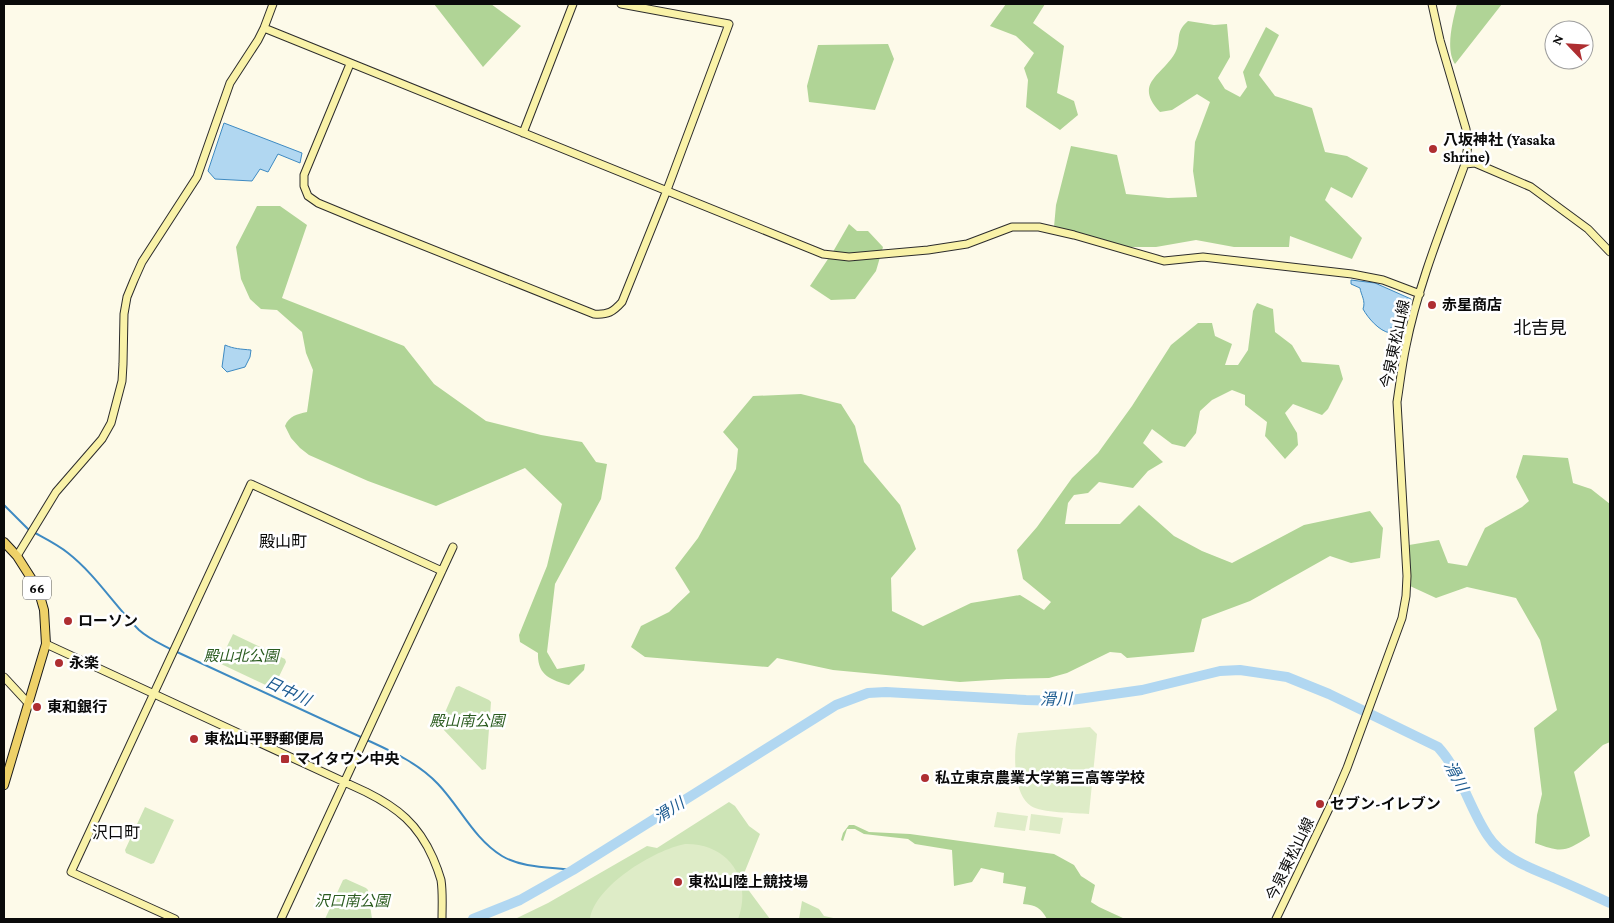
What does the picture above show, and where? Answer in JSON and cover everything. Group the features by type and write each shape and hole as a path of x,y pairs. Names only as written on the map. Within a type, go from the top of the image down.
{"main road":[{"name":"66","path":"4,542 16,556 38,589 44,610 46,644 4,785"}],"street":[{"path":"16,556 56,492 96,446 111,423 122,381 124,314 127,297 142,262 197,177 230,83 264,28 273,4"},
{"path":"523,133 573,4"},
{"path":"350,64 304,175 304,186 308,196 318,203 364,222 594,314 609,314 622,302 667,190 729,24 621,4"},
{"name":"今泉東松山線","path":"1276,919 1335,796 1402,618 1406,596 1407,576 1397,402 1406,345 1420,294 1465,164 1468,145 1466,129 1440,40 1432,4"},
{"path":"264,28 824,254 870,256 928,250 967,244 1012,227 1039,227 1164,261 1204,256 1352,274 1383,280 1420,294"},
{"path":"1465,164 1475,163 1531,187 1588,229 1610,252"},
{"path":"174,919 71,872 251,484 442,570"},
{"path":"281,919 453,547"},
{"path":"46,644 394,807 417,829 431,853 440,878 442,918"},
{"path":"4,678 29,704"}],"green space":[{"path":"434,4 491,4 521,26 483,67"},
{"path":"1006,4 1045,4 1033,23 1064,46 1057,93 1074,101 1078,115 1060,130 1026,107 1028,80 1024,68 1034,53 1016,36 990,26"},
{"path":"1457,4 1502,4 1455,64 1452,58 1450,43"},
{"path":"1188,21 1214,25 1227,24 1230,57 1218,78 1225,89 1240,97 1247,87 1243,72 1266,27 1279,35 1259,75 1275,96 1312,108 1325,152 1347,156 1368,168 1352,198 1331,187 1325,200 1362,238 1352,259 1290,236 1289,247 1234,247 1196,240 1156,247 1128,247 1054,227 1056,205 1071,146 1117,155 1126,194 1168,198 1197,197 1193,171 1195,142 1210,102 1197,94 1172,110 1160,112 1152,102 1149,94 1152,80 1175,53 1181,29"},
{"path":"888,44 894,59 875,110 809,102 807,86 818,45"},
{"path":"257,206 280,206 307,225 282,298 404,346 434,384 486,421 541,435 582,442 596,462 607,464 601,499 555,584 547,652 557,669 585,664 584,670 569,685 556,681 546,675 540,667 538,653 520,642 519,635 547,566 562,504 525,468 436,506 368,481 309,455 291,438 285,426 294,416 307,412 313,370 306,353 302,332 277,310 261,309 250,299 241,279 236,247"},
{"path":"849,224 857,231 868,231 883,247 876,271 855,299 831,300 810,286"},
{"path":"1257,303 1273,309 1275,332 1292,345 1302,362 1339,365 1343,379 1328,409 1322,415 1293,404 1285,413 1297,433 1298,445 1285,459 1265,436 1267,422 1245,405 1245,395 1232,390 1212,400 1200,411 1196,433 1185,447 1172,444 1152,429 1143,443 1163,462 1148,471 1133,488 1099,482 1088,493 1074,495 1068,503 1065,524 1120,524 1139,505 1174,536 1202,551 1232,563 1304,525 1370,511 1383,528 1380,558 1351,563 1330,556 1250,601 1202,619 1194,652 1127,658 1121,653 1110,652 1067,673 1049,678 960,682 833,670 777,658 768,667 645,657 631,647 641,626 669,612 690,592 675,568 698,538 736,469 738,449 723,432 753,396 801,394 841,404 855,426 864,462 900,505 916,549 891,578 892,611 923,626 971,603 1020,595 1044,610 1051,602 1023,579 1017,550 1037,527 1072,478 1098,453 1132,406 1171,345 1198,323 1212,323 1215,336 1232,344 1225,365 1238,365 1248,350 1253,311"},
{"path":"1523,455 1568,458 1573,483 1591,489 1610,504 1610,742 1603,745 1574,772 1590,836 1569,848 1563,849 1551,848 1535,843 1537,815 1542,794 1534,728 1557,710 1540,640 1516,598 1467,587 1436,598 1410,586 1409,545 1439,540 1448,563 1467,566 1485,528 1529,501 1516,477"},
{"name":"殿山北公園","path":"233,634 285,659 286,662 274,687 272,688 219,663"},
{"name":"殿山南公園","path":"459,686 491,702 486,769 482,770 440,724 456,687"},
{"path":"1090,727 1097,734 1089,814 1050,811 1031,806 1021,793 1016,772 1015,751 1018,733"},
{"path":"729,802 735,806 749,826 760,834 743,876 747,888 770,919 515,919 548,903 647,846 657,848"},
{"path":"145,807 174,820 154,863 151,864 126,853 125,850"},
{"path":"997,812 1028,816 1025,831 994,827"},
{"path":"1031,814 1063,818 1060,834 1029,830"},
{"path":"849,825 854,825 869,832 910,834 1054,854 1074,865 1081,876 1095,885 1091,902 1125,919 1047,919 1038,908 1023,904 1026,887 1003,883 1004,873 981,868 972,882 954,886 952,850 915,844 908,839 864,834 855,829 847,829 843,841 841,840 843,833"},
{"name":"東松山陸上競技場","path":"685,844 700,845 714,850 725,857 733,866 739,877 742,890 742,904 738,919 590,919 594,907 614,882 643,862"},
{"name":"沢口南公園","path":"346,879 368,890 372,919 325,919 343,880"},
{"path":"802,901 819,909 824,916 838,919 799,919"}],"water":[{"path":"224,123 302,153 300,163 278,154 268,172 260,169 252,181 215,179 208,171"},
{"path":"1351,280 1375,283 1411,299 1408,315 1401,324 1397,335 1394,334 1394,328 1390,328 1390,333 1386,332 1371,320 1363,309 1364,301 1360,288 1351,284"},
{"path":"225,345 251,350 245,367 227,372 222,367"}],"waterway":[{"name":"日中川","path":"4,505 30,531"},
{"name":"日中川","path":"35,533 68,553 96,580 139,630 172,650"},
{"name":"日中川","path":"177,652 363,738"},
{"name":"滑川","path":"473,919 520,900 573,870 836,705 868,693 886,692 1064,701 1142,690 1220,671 1240,670 1287,677 1329,694 1438,747 1453,768 1481,825 1501,851 1527,866 1610,903"},
{"name":"日中川","path":"367,740 405,759 422,770 446,793 483,841 502,856 527,865 573,870"}],"place":[{"name":"八坂神社 (Yasaka Shrine)","path":"1433,149"},
{"name":"赤星商店","path":"1432,305"},
{"name":"ローソン","path":"68,621"},
{"name":"永楽","path":"59,663"},
{"name":"東和銀行","path":"37,707"},
{"name":"東松山平野郵便局","path":"194,739"},
{"name":"マイタウン中央","path":"285,759"},
{"name":"私立東京農業大学第三高等学校","path":"925,778"},
{"name":"セブン-イレブン","path":"1320,804"},
{"name":"東松山陸上競技場","path":"678,882"}],"district":[{"name":"北吉見","path":"1540,328"},
{"name":"殿山町","path":"283,541"},
{"name":"沢口町","path":"116,832"}]}
